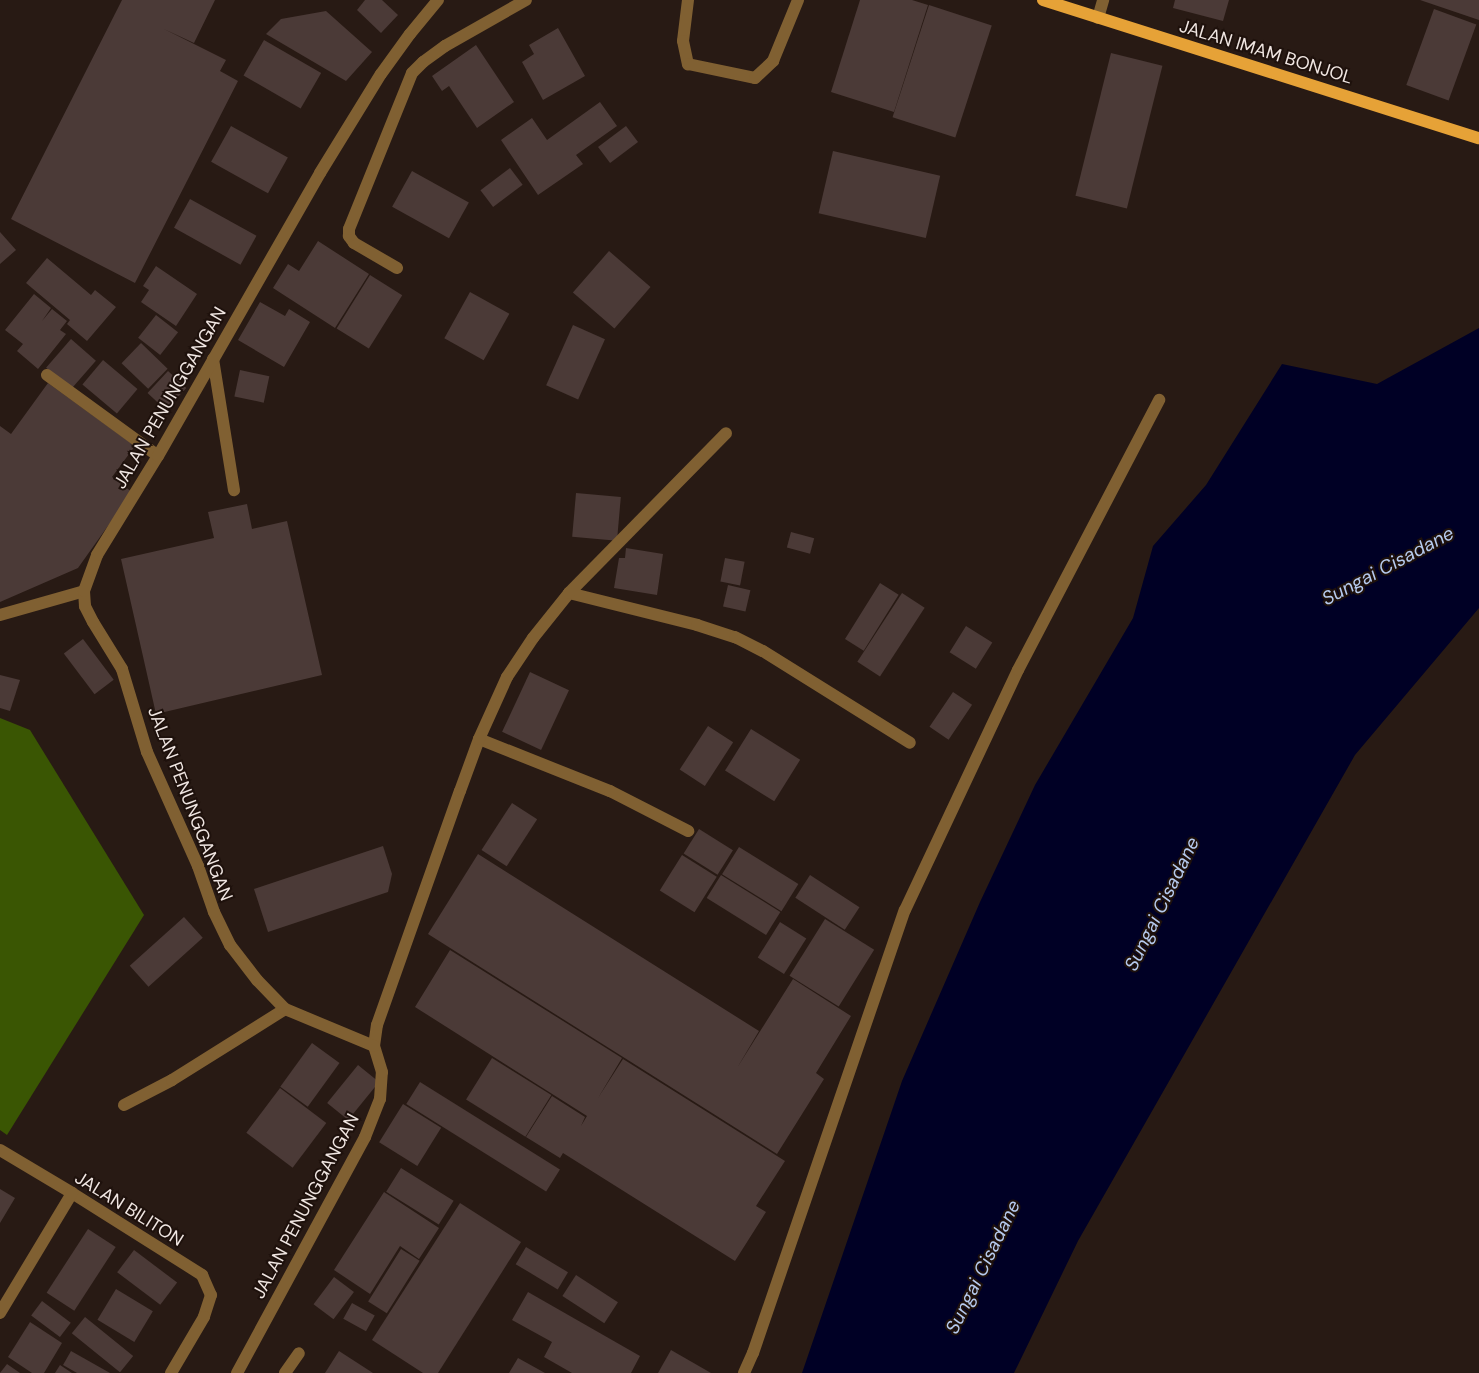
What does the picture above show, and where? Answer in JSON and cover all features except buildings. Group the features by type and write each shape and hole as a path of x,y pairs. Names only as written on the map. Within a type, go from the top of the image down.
{"main road":[{"name":"JALAN IMAM BONJOL","path":"1042,0 1479,138"}],"street":[{"name":"JALAN PENUNGGANGAN","path":"237,1373 366,1138 380,1099 382,1072 374,1046 285,1009 257,980 230,945 214,912 198,866 147,752 122,669 85,606 84,591 97,555 158,456 320,173 381,74 438,0"},
{"path":"397,268 354,243 349,236 350,229 412,73 423,62 445,46 526,0"},
{"path":"688,0 683,41 688,64 755,78 772,61 798,0"},
{"path":"1098,18 1103,0"},
{"path":"214,359 234,490"},
{"path":"46,375 158,456"},
{"path":"744,1373 753,1353 905,910 1018,670 1159,400"},
{"path":"374,1046 377,1025 479,738 507,677 533,638 569,593 726,433"},
{"path":"0,615 84,591"},
{"path":"569,593 698,625 735,637 763,651 910,743"},
{"path":"479,738 610,792 688,831"},
{"path":"124,1105 172,1080 285,1009"},
{"name":"JALAN BILITON","path":"0,1150 72,1193 202,1276 210,1295 204,1316 171,1373"},
{"path":"0,1313 72,1193"},
{"path":"285,1373 299,1353"}],"green space":[{"path":"0,718 30,730 144,915 7,1135 0,1130"}],"water":[{"name":"Sungai Cisadane","path":"1479,328 1479,608 1355,755 1078,1241 1014,1373 802,1373 902,1081 980,902 1035,785 1133,618 1153,546 1206,485 1282,364 1377,384"}]}
